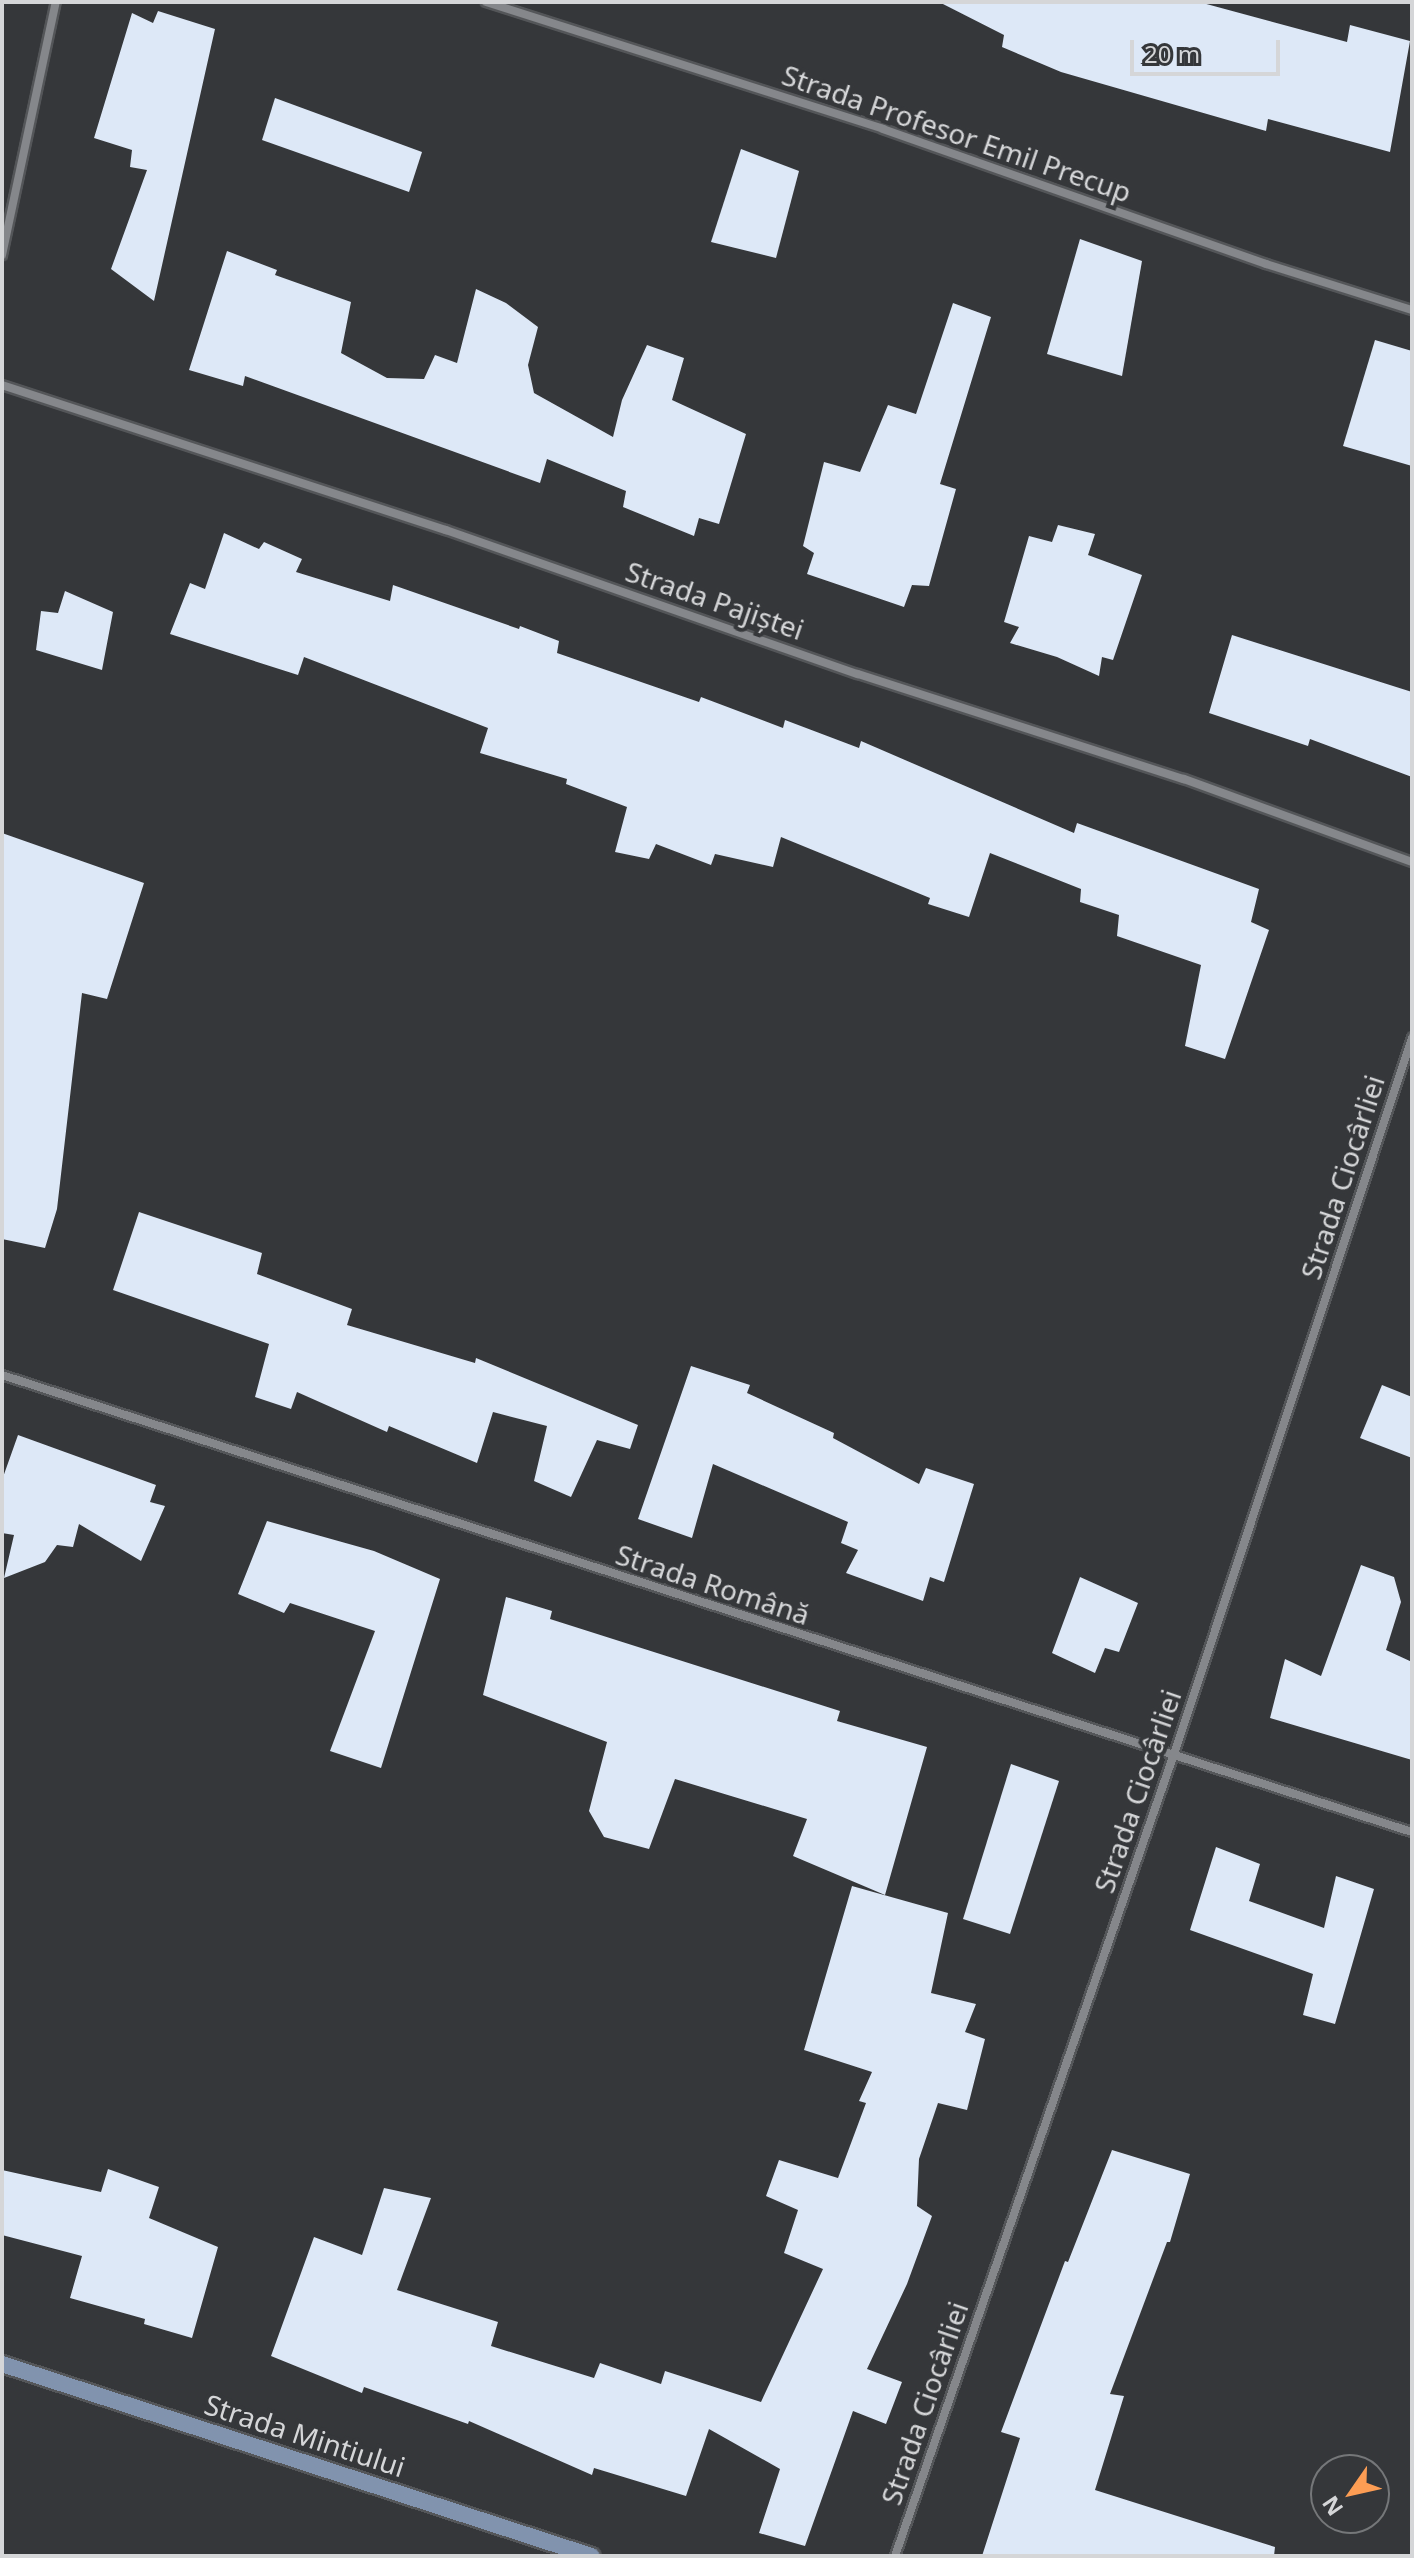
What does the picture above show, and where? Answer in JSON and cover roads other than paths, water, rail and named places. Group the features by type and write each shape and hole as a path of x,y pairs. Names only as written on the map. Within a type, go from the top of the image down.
{"main road":[{"name":"Strada Mintiului","path":"2,2364 591,2556"}],"street":[{"path":"2,255 56,2"},
{"name":"Strada Profesor Emil Precup","path":"486,2 883,129 1266,264 1412,310"},
{"name":"Strada Pajiștei","path":"2,385 461,535 858,674 1184,779 1412,862"},
{"name":"Strada Ciocârliei","path":"895,2556 1174,1754 1412,1038"},
{"name":"Strada Română","path":"2,1375 1412,1832"}]}
